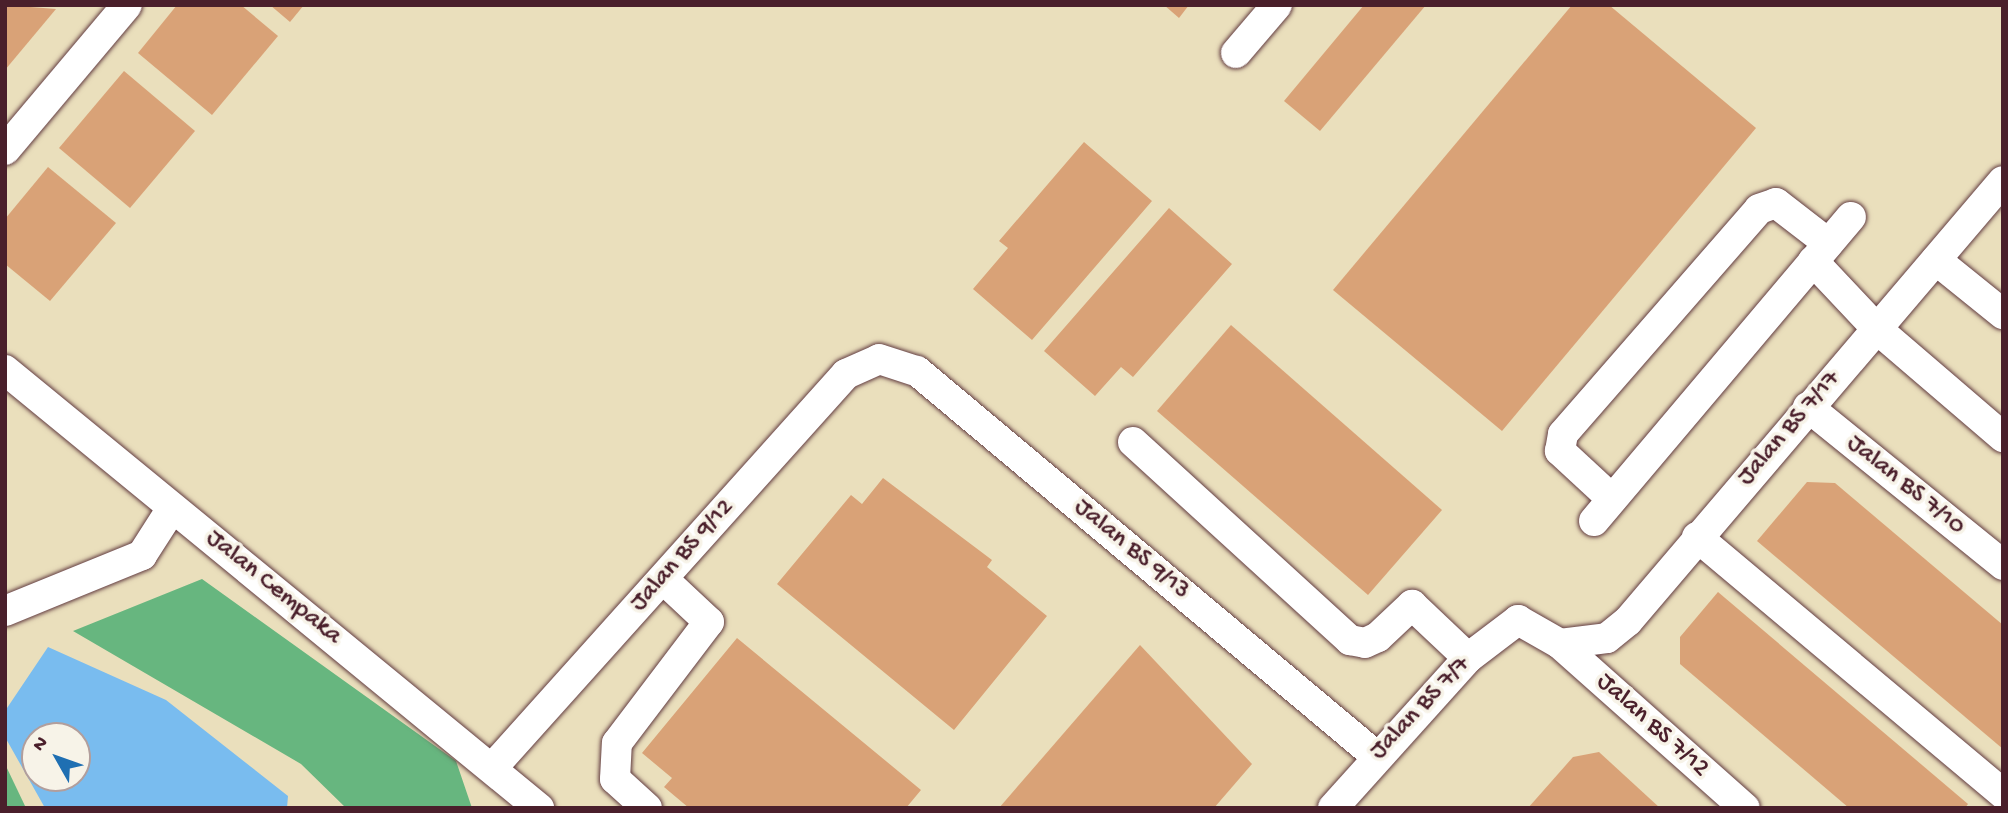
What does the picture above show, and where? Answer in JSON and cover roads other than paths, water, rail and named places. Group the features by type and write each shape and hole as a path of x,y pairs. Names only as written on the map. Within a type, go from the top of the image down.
{"street":[{"path":"5,150 127,5"},
{"path":"1237,53 1277,5"},
{"name":"Jalan BS 7/17","path":"1560,644 1607,638 2003,181"},
{"path":"1851,217 1821,252 1603,510 1560,451 1563,433 1759,209 1776,203 1821,252 1877,329 2003,437"},
{"path":"1936,260 2003,314"},
{"name":"Jalan BS 9/12","path":"494,766 846,374 879,359"},
{"name":"Jalan BS 9/13","path":"879,359 917,371 1375,755"},
{"name":"Jalan Cempaka","path":"5,370 172,508 494,766 539,808"},
{"name":"Jalan BS 7/10","path":"1808,407 2003,565"},
{"path":"1133,442 1350,640 1366,643 1378,637 1412,605 1468,658"},
{"path":"5,611 142,555 172,508"},
{"path":"1697,537 2003,794"},
{"path":"647,808 615,779 617,743 709,622 663,579"},
{"name":"Jalan BS 7/7","path":"1333,808 1375,755 1468,658 1518,620"},
{"name":"Jalan BS 7/12","path":"1518,620 1560,644 1745,808"}],"water":[{"path":"48,647 166,700 288,796 287,808 45,808 36,792 91,792 91,722 21,722 21,765 5,737 5,711"}]}
